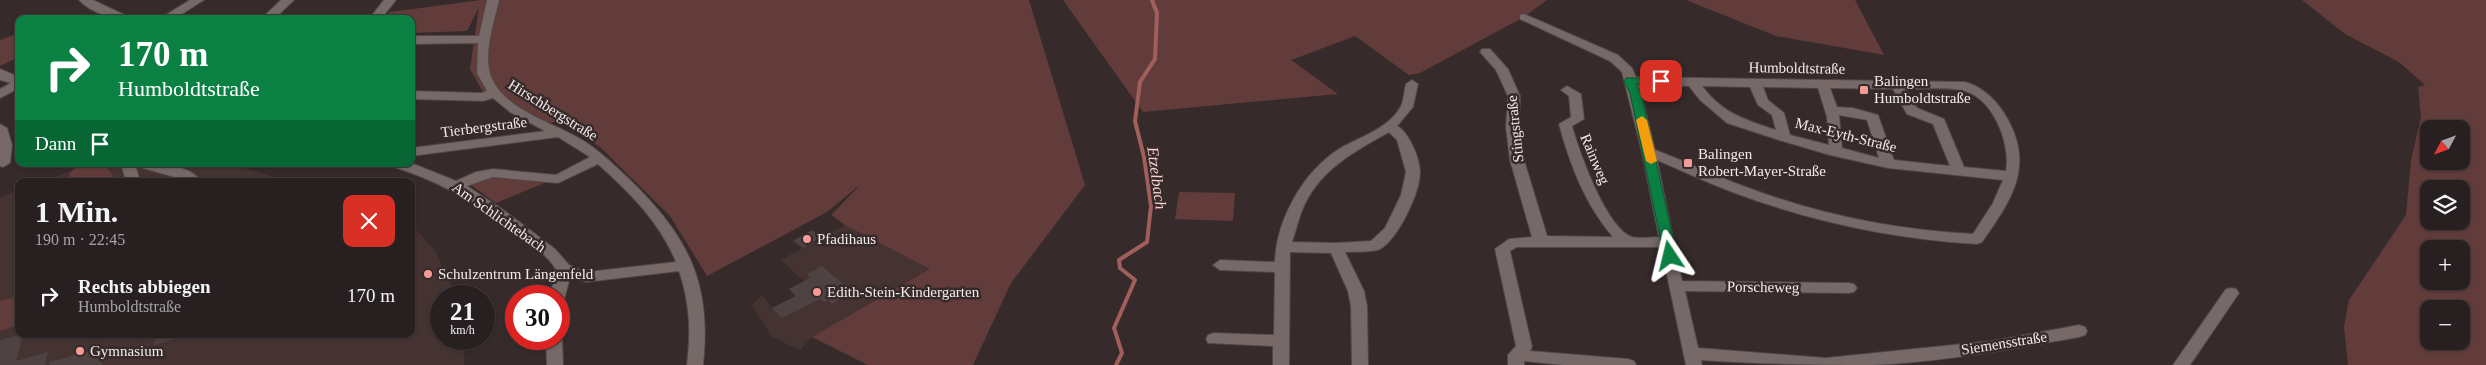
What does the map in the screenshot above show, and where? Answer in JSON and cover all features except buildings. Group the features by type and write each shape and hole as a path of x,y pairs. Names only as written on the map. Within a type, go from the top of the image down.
{"street":[{"path":"172,15 198,0"},
{"path":"271,15 288,0"},
{"path":"379,15 390,0"},
{"name":"Hirschbergstraße","path":"493,0 483,66 486,81 495,93 513,107 560,133 599,158 650,206 672,236 694,295 698,331 695,365"},
{"path":"91,1 119,15"},
{"path":"1524,17 1614,58 1628,71 1649,152 1692,359"},
{"path":"415,40 486,39"},
{"name":"Stingstraße","path":"1486,52 1502,70 1514,96 1513,127 1517,160 1541,241"},
{"path":"0,73 4,77 15,81"},
{"name":"Humboldtstraße","path":"1630,81 1964,86 1986,98 2009,132 2014,162 2010,176"},
{"name":"Max-Eyth-Straße","path":"1693,82 1704,97 1732,120 1784,137 1835,152 1888,164 2010,176"},
{"path":"1754,83 1762,102 1778,113 1784,137"},
{"path":"1281,365 1282,247 1301,197 1324,169 1342,153 1389,127 1407,107 1412,84"},
{"path":"0,94 15,85"},
{"path":"1823,85 1833,110 1836,130 1835,152"},
{"path":"1898,86 1912,111 1939,122 1959,172"},
{"name":"Rainweg","path":"1567,90 1575,94 1578,119 1565,124 1571,151 1609,224 1621,238 1629,242"},
{"path":"415,96 483,97 495,93"},
{"path":"1833,110 1853,112 1873,118 1888,164"},
{"path":"1282,247 1336,248 1375,245 1391,230 1408,195 1413,172 1404,140 1399,132 1389,127"},
{"path":"0,128 4,135 6,152 3,163"},
{"name":"Tierbergstraße","path":"415,151 560,133"},
{"path":"1649,152 1750,194 1798,210 1863,227 1947,238 1977,238 1988,224 2010,176"},
{"path":"458,185 481,175 493,174 558,179 599,158"},
{"path":"156,167 182,173 190,178"},
{"name":"Am Schlichtebach","path":"410,167 458,185 550,252 562,264 564,269"},
{"path":"1628,365 1516,360 1524,347 1502,249 1514,242 1668,242"},
{"path":"1336,248 1356,291 1359,306 1360,365"},
{"path":"1220,265 1281,268"},
{"path":"561,285 564,269 586,277 684,266"},
{"name":"Porscheweg","path":"1676,286 1849,288"},
{"path":"2181,365 2231,293"},
{"name":"Siemensstraße","path":"1692,359 1826,365 1992,347 2079,331"},
{"path":"1214,339 1282,341"},
{"path":"554,350 555,365"}],"shaded area":[{"path":"481,0 1029,0 1085,185 1011,283 973,365 868,365 812,337 930,269 845,225 831,215 861,184 827,212 707,276 670,216 600,147 563,122 534,123 483,92 470,69 479,7 467,31 415,33 415,15 387,15 390,12"},
{"path":"1063,0 1547,0 1524,17 1420,73 1409,75 1355,36 1291,60 1338,94 1143,112"},
{"path":"1686,0 1855,0 1884,55 1776,36"},
{"path":"2302,0 2486,0 2486,365 2348,365 2344,326 2349,300 2406,215 2411,160 2420,121 2420,170 2470,170 2470,120 2420,120 2418,87 2425,85 2399,62 2345,34"},
{"path":"15,34 15,59 0,66 0,40"},
{"path":"76,167 106,167 115,178 70,178 69,173"},
{"path":"83,167 241,167 276,178 51,178"},
{"path":"491,176 549,181 496,203 471,185 473,181"},
{"name":"Schulzentrum Längenfeld","path":"15,191 15,338 415,338 415,228 436,252 450,285 430,285 430,350 464,350 464,365 0,365 0,197"},
{"path":"1179,192 1235,193 1233,221 1175,219"},
{"path":"845,225 931,269 812,337 800,350 772,337 752,305 762,295 772,308 795,296 789,289 804,281 781,260"},
{"path":"15,297 15,326 0,331 0,301"}],"waterway":[{"name":"Etzelbach","path":"1116,365 1122,353 1114,328 1135,280 1120,268 1119,260 1147,242 1151,206 1144,157 1135,121 1140,82 1155,59 1157,13 1152,0"}],"slow traffic":[{"path":"1642,120 1651,161"}],"place":[{"name":"Balingen Humboldtstraße","path":"1864,90"},
{"name":"Balingen Robert-Mayer-Straße","path":"1688,163"},
{"name":"Pfadihaus","path":"807,239"},
{"name":"Schulzentrum Längenfeld","path":"428,274"},
{"name":"Edith-Stein-Kindergarten","path":"817,292"},
{"name":"Gymnasium","path":"80,351"}],"route":[{"path":"1661,81 1630,81 1635,93 1649,152 1670,256"}]}
